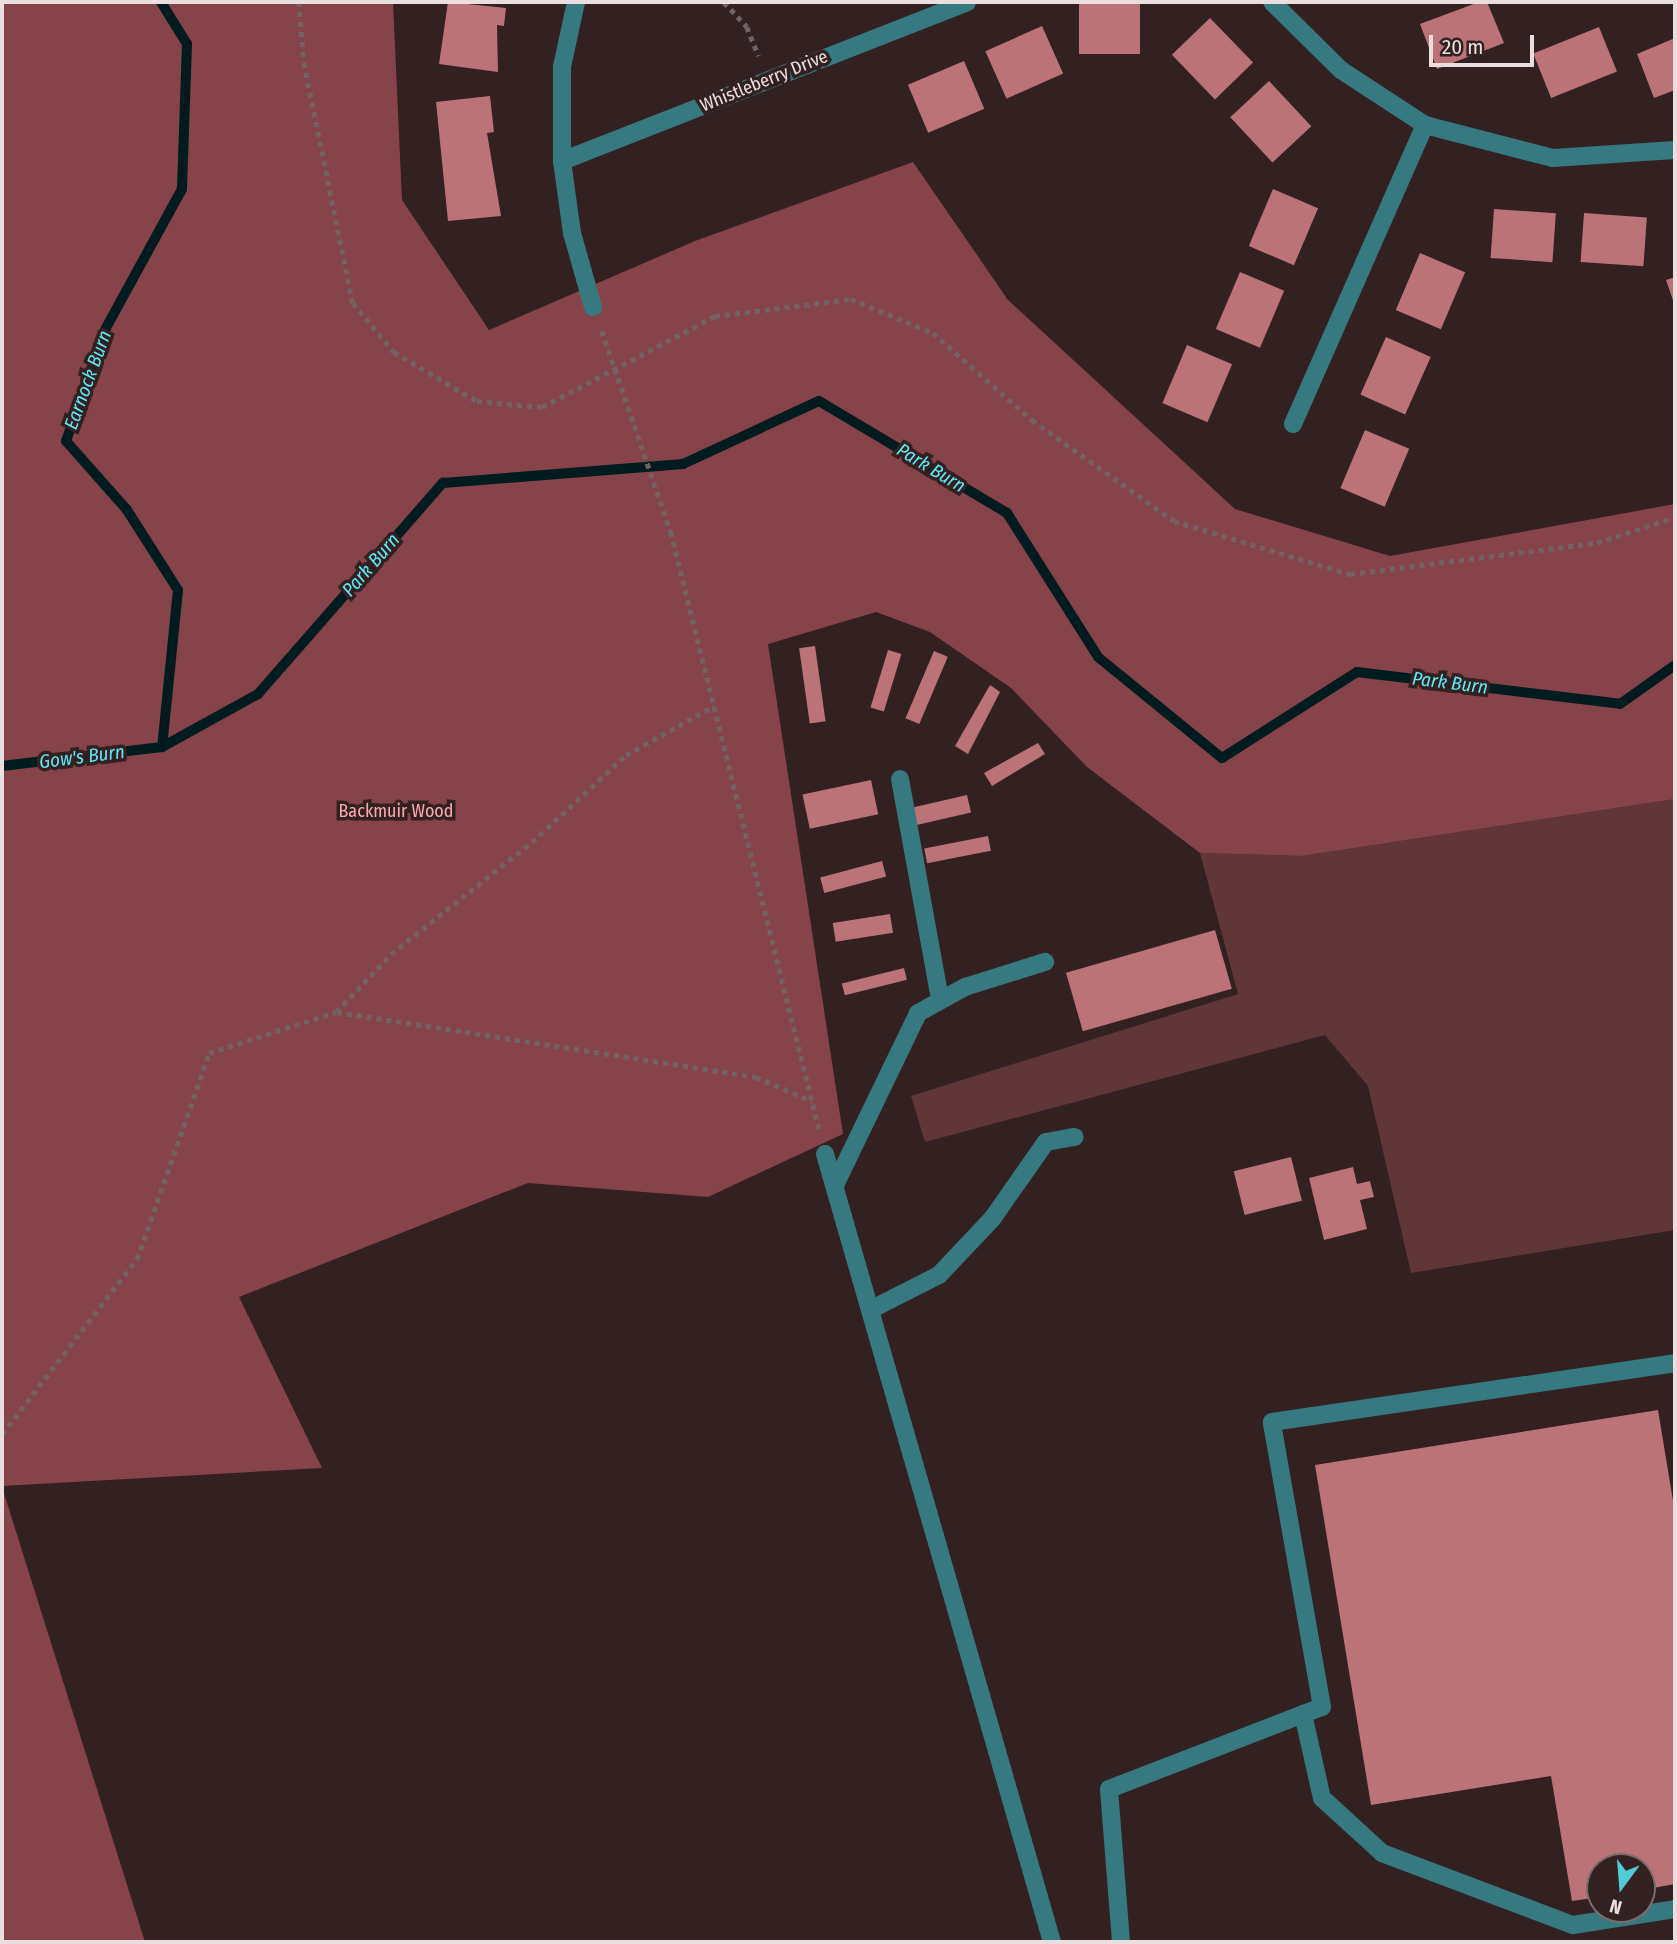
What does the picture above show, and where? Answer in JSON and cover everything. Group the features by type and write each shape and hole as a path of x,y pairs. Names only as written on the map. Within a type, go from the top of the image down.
{"street":[{"path":"576,2 562,67 562,161 572,233 593,307"},
{"name":"Whistleberry Drive","path":"562,161 967,2"},
{"path":"1272,2 1341,70 1425,125 1553,158 1675,150"},
{"path":"1293,424 1425,125"},
{"path":"901,779 940,1000"},
{"path":"835,1185 918,1013 940,1000 1045,962"},
{"path":"872,1309 939,1275 992,1219 1046,1142 1075,1137"},
{"path":"825,1154 872,1309 1052,1942"},
{"path":"1121,1942 1109,1789 1322,1707 1272,1422 1675,1363"},
{"path":"1303,1714 1322,1798 1382,1853 1573,1925 1675,1909"}],"path":[{"path":"299,2 304,63 353,303 394,352 477,401 542,407 715,316 851,299 933,333 1032,420 1174,521 1350,574 1597,543 1675,517"},
{"path":"724,2 747,27 768,80"},
{"path":"593,307 616,366 671,532 825,1154"},
{"path":"336,1012 391,954 532,842 626,755 714,706"},
{"path":"2,1434 137,1259 209,1053 336,1012 756,1077 813,1101"}],"shaded area":[{"path":"1675,799 1675,1230 1411,1273 1368,1086 1325,1035 925,1142 911,1096 1238,994 1200,853 1302,856"}],"green space":[{"name":"Backmuir Wood","path":"2,2 393,2 402,200 489,330 695,241 913,162 1008,300 1235,509 1390,556 1675,504 1675,799 1302,856 1200,853 1087,767 1011,688 930,632 876,612 768,644 843,1134 708,1197 528,1183 239,1297 322,1468 2,1486"},
{"path":"2,1487 145,1942 2,1942"}],"building":[{"path":"448,2 506,8 504,26 497,25 498,72 439,64"},
{"path":"1079,2 1140,2 1140,54 1079,54"},
{"path":"1479,2 1487,2 1504,43 1437,69 1420,24"},
{"path":"1210,18 1253,63 1215,99 1172,55"},
{"path":"1042,26 1063,74 1007,99 985,51"},
{"path":"1599,27 1617,72 1551,98 1533,54"},
{"path":"1675,38 1675,90 1654,98 1637,54"},
{"path":"964,61 984,109 928,133 908,85"},
{"path":"1269,81 1311,126 1273,162 1230,117"},
{"path":"490,96 494,132 487,133 501,216 448,221 436,102"},
{"path":"1273,189 1318,208 1294,265 1249,246"},
{"path":"1494,209 1556,213 1552,262 1491,258"},
{"path":"1584,213 1647,217 1643,266 1581,262"},
{"path":"1420,253 1465,272 1441,329 1396,310"},
{"path":"1240,272 1284,291 1260,348 1216,329"},
{"path":"1675,277 1675,306 1666,280"},
{"path":"1386,337 1431,357 1405,414 1360,395"},
{"path":"1187,345 1232,364 1207,422 1162,403"},
{"path":"1365,430 1409,449 1385,507 1340,488"},
{"path":"815,646 826,721 810,723 799,648"},
{"path":"888,650 901,654 884,711 870,707"},
{"path":"934,651 948,657 919,724 905,718"},
{"path":"990,685 1000,692 968,754 955,746"},
{"path":"1038,743 1045,754 992,786 984,773"},
{"path":"871,780 878,814 810,829 803,795"},
{"path":"967,795 971,813 915,826 910,808"},
{"path":"988,836 991,851 927,863 924,848"},
{"path":"882,861 886,876 824,893 820,878"},
{"path":"890,914 893,933 836,942 833,923"},
{"path":"1215,930 1232,989 1083,1031 1066,973"},
{"path":"904,968 907,980 845,995 842,983"},
{"path":"1291,1157 1302,1201 1245,1215 1234,1171"},
{"path":"1353,1167 1357,1184 1370,1181 1374,1197 1360,1200 1367,1229 1324,1240 1309,1178"},
{"path":"1658,1410 1675,1513 1675,1884 1656,1887 1656,1853 1586,1853 1586,1899 1572,1901 1551,1776 1371,1805 1315,1465"}],"waterway":[{"name":"Earnock Burn","path":"161,2 187,44 182,189 106,328 66,441 127,510 178,590 162,747"},
{"name":"Park Burn","path":"2,766 162,747 258,694 443,483 683,464 819,401 1007,513 1098,657 1222,758 1357,672 1620,704 1675,665"}],"water label":[{"name":"Gow's Burn","path":"82,757"}]}
